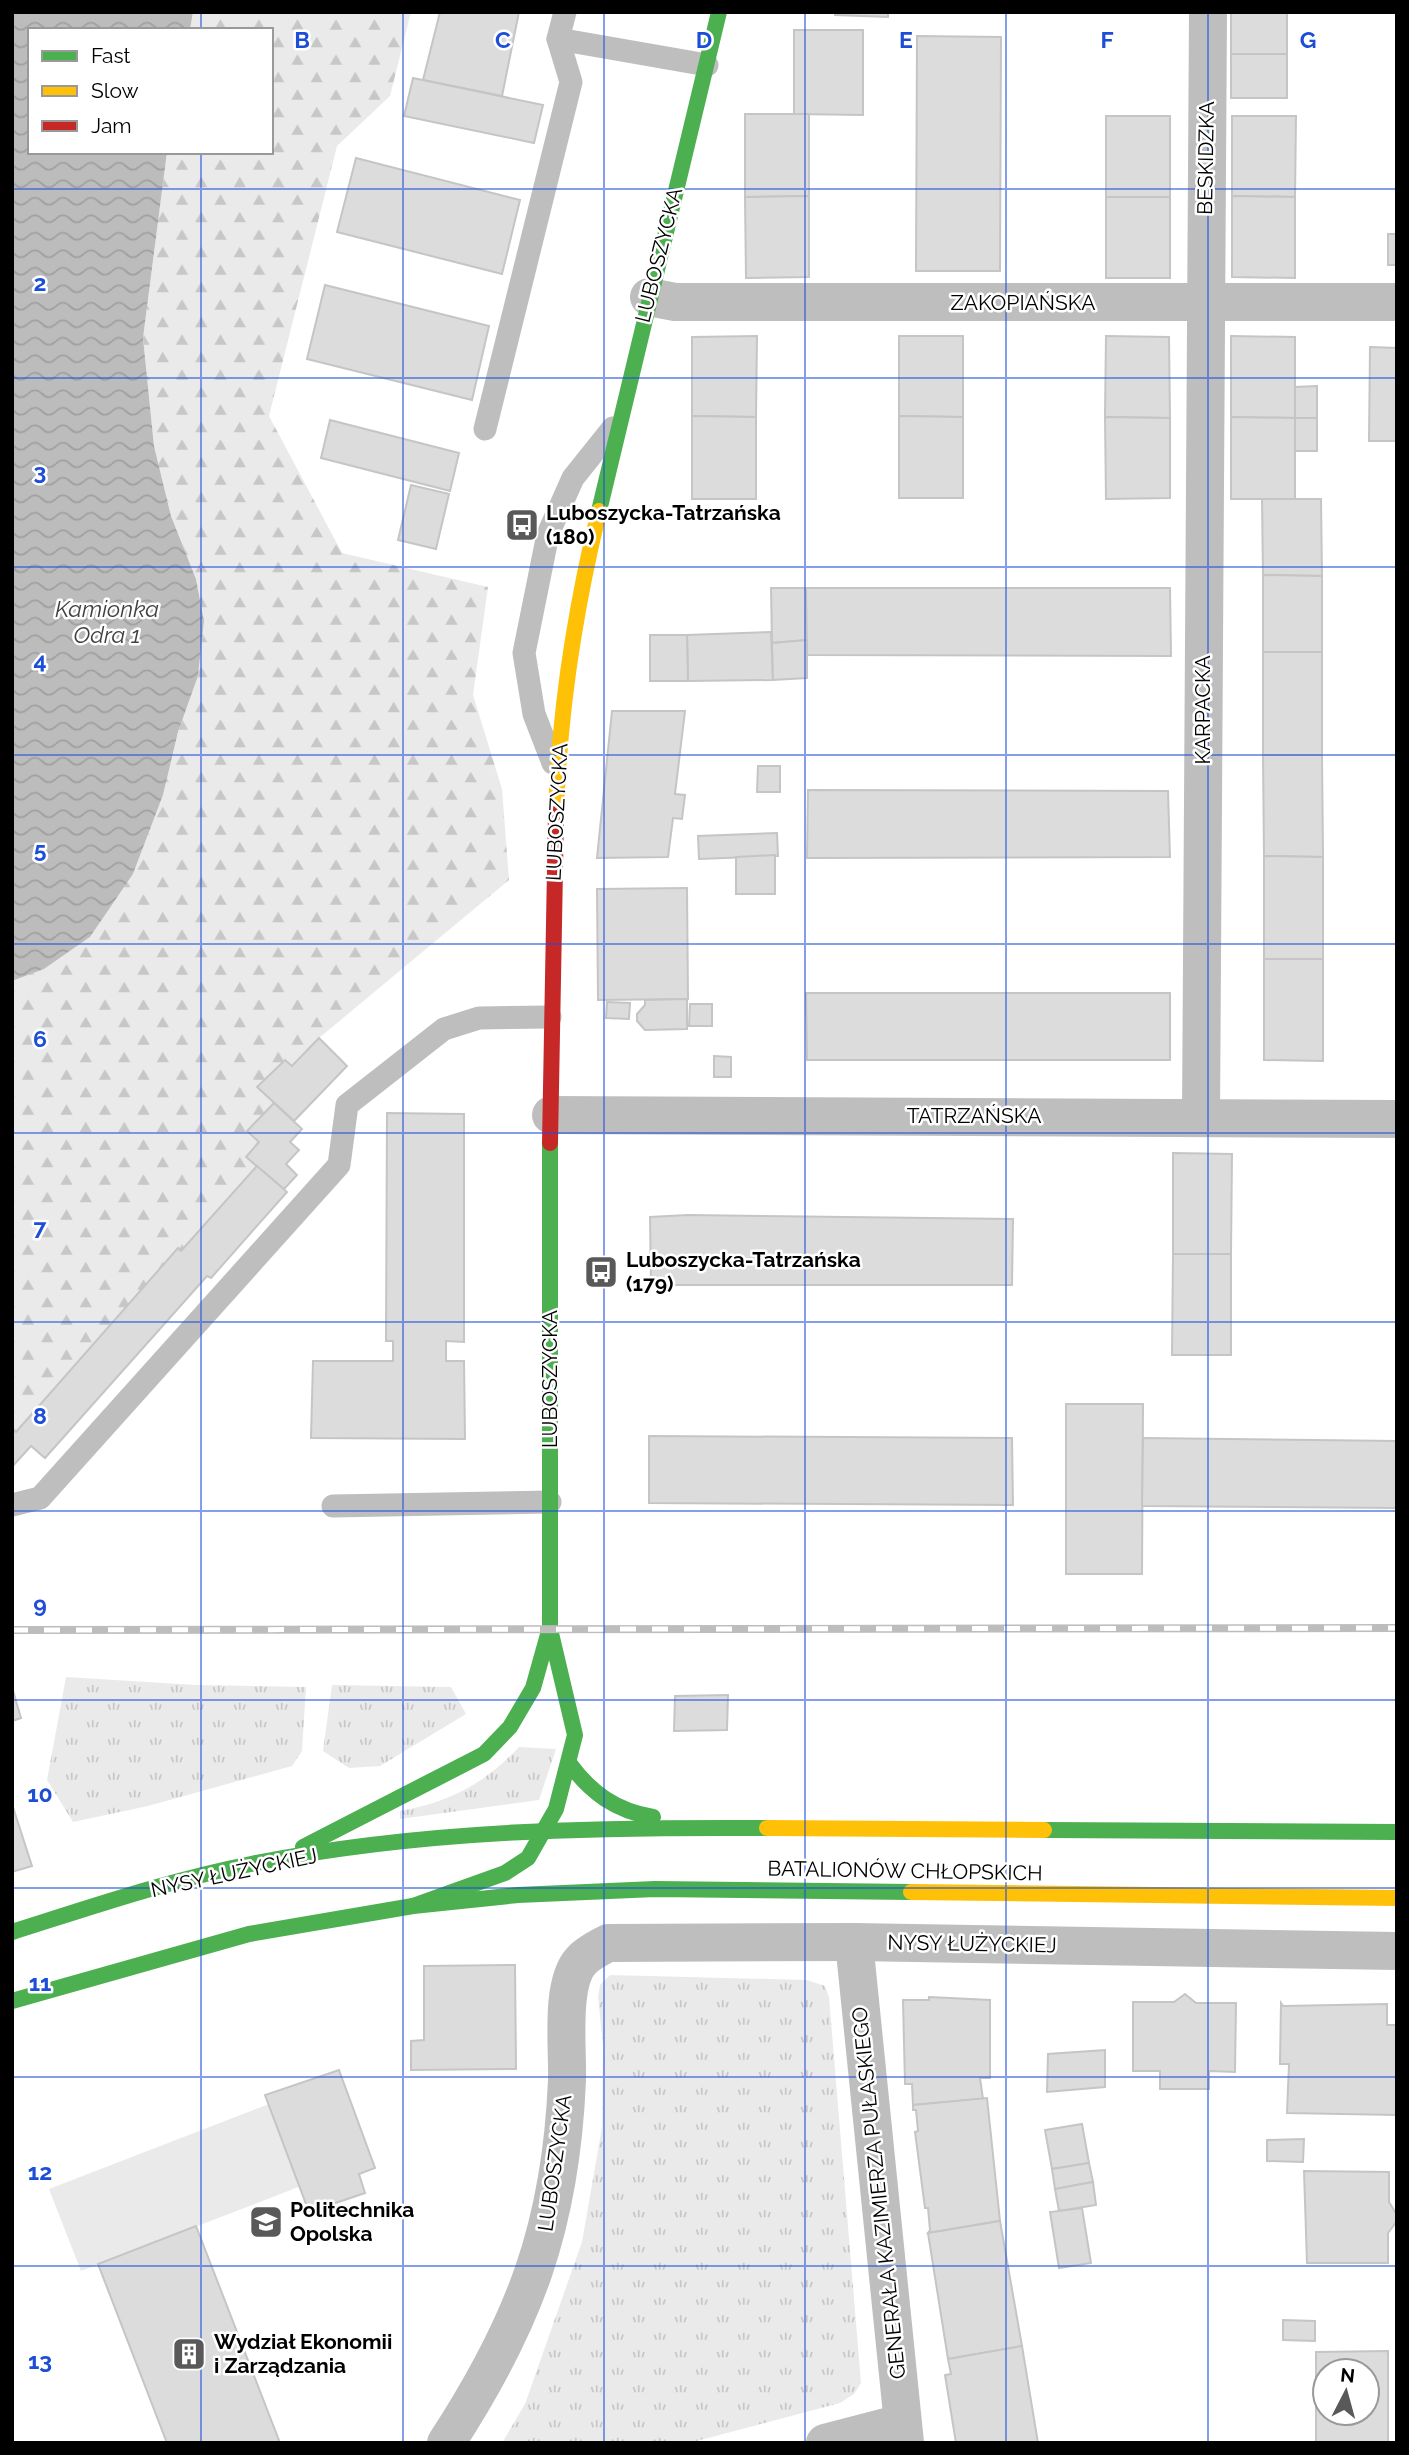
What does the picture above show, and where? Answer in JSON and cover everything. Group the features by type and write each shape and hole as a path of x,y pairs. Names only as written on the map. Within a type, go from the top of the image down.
{"main road":[{"name":"LUBOSZYCKA","path":"550,1629 550,1017 556,774 569,670 588,558 719,12"},
{"path":"12,2001 224,1939 413,1906 505,1873 528,1858 556,1809 575,1735 550,1629"},
{"path":"283,1858 484,1754 510,1727 533,1688 550,1629"},
{"path":"569,1763 597,1796 619,1807 646,1816 725,1827"},
{"name":"BATALIONÓW CHŁOPSKICH","path":"544,1829 725,1827 1397,1832"},
{"name":"NYSY ŁUŻYCKIEJ","path":"12,1932 119,1900 283,1858 544,1829"},
{"name":"BATALIONÓW CHŁOPSKICH","path":"413,1906 518,1895 655,1889 1397,1898"}],"street":[{"name":"BESKIDZKA","path":"1205,303 1208,12"},
{"name":"ZAKOPIAŃSKA","path":"649,297 675,302 1397,302"},
{"name":"KARPACKA","path":"1201,1117 1205,303"},
{"name":"TATRZAŃSKA","path":"551,1115 1397,1119"},
{"name":"NYSY ŁUŻYCKIEJ","path":"570,1986 580,1962 608,1943 854,1942 1397,1951"},
{"name":"GENERAŁA KAZIMIERZA PUŁASKIEGO","path":"854,1942 903,2433"},
{"name":"LUBOSZYCKA","path":"446,2443 487,2381 509,2338 543,2248 557,2184 563,2134 570,1986"},
{"path":"825,2443 903,2433"}],"lane":[{"path":"485,429 571,82 558,39 565,12"},
{"path":"558,39 707,65"},
{"path":"556,774 534,714 524,653 548,534 573,478 620,420"},
{"path":"12,1505 40,1498 339,1165 347,1105 444,1029 479,1018 550,1017"},
{"path":"333,1506 550,1502"}],"green space":[{"path":"193,12 411,12 390,96 337,146 269,416 342,553 488,587 473,695 502,789 509,880 319,1038 292,1066 284,1060 257,1087 273,1103 247,1131 259,1142 257,1166 181,1251 178,1248 16,1432 12,1428 12,981 44,969 90,937 133,874 163,795 178,732 198,676 204,621 196,579 171,516 154,446 143,338 167,154 273,154 273,28 190,28"},
{"path":"66,1677 196,1685 306,1687 302,1751 292,1766 148,1806 73,1822 47,1780"},
{"path":"332,1685 451,1687 466,1714 380,1766 349,1768 323,1751"},
{"path":"519,1747 556,1749 539,1800 400,1819 400,1811 435,1802 465,1790 493,1771"},
{"path":"610,1975 807,1980 825,1986 829,1997 861,2383 854,2394 840,2403 689,2443 502,2443 525,2404 582,2242 602,2127 603,2046 598,1997 600,1985"},
{"path":"269,2104 301,2186 81,2271 49,2189"}],"water":[{"name":"Kamionka Odra 1","path":"12,12 193,12 190,28 28,28 28,154 167,154 143,338 154,446 171,516 196,579 204,621 198,676 178,732 163,795 133,874 90,937 44,969 12,981"}],"building":[{"path":"440,12 519,12 502,96 423,80"},
{"path":"835,12 888,12 888,17 835,15"},
{"path":"1231,12 1287,12 1287,54 1231,54"},
{"path":"794,30 863,30 863,115 794,114"},
{"path":"917,36 1001,37 1000,271 916,271"},
{"path":"1231,54 1287,54 1287,98 1231,98"},
{"path":"413,78 543,105 534,143 404,116"},
{"path":"745,114 809,114 809,196 745,197"},
{"path":"1106,116 1170,116 1170,197 1106,197"},
{"path":"1232,116 1296,116 1295,197 1232,196"},
{"path":"356,158 520,200 502,274 337,232"},
{"path":"809,196 809,277 746,278 745,197"},
{"path":"1232,196 1295,197 1295,278 1232,277"},
{"path":"1106,197 1170,197 1170,278 1106,278"},
{"path":"1388,234 1397,234 1397,265 1388,265"},
{"path":"325,285 489,326 472,400 307,359"},
{"path":"757,336 756,417 692,416 692,337"},
{"path":"899,336 963,336 963,417 899,416"},
{"path":"1106,336 1169,337 1170,418 1105,417"},
{"path":"1231,336 1295,337 1295,418 1231,417"},
{"path":"1370,347 1397,348 1397,441 1369,441"},
{"path":"1317,386 1317,418 1295,418 1295,387"},
{"path":"692,416 756,417 756,499 692,499"},
{"path":"899,416 963,417 963,498 899,498"},
{"path":"1105,417 1170,418 1170,498 1106,499"},
{"path":"1231,417 1295,418 1295,499 1231,499"},
{"path":"1295,418 1317,418 1317,451 1295,451"},
{"path":"330,420 459,453 450,491 321,458"},
{"path":"411,485 449,494 436,549 398,540"},
{"path":"1262,499 1321,499 1322,576 1263,575"},
{"path":"1263,575 1322,576 1322,652 1263,652"},
{"path":"771,588 806,588 807,640 772,643"},
{"path":"806,588 1170,588 1171,656 807,655"},
{"path":"771,632 773,680 688,681 687,635"},
{"path":"650,635 687,635 688,681 650,681"},
{"path":"807,640 807,678 773,680 772,643"},
{"path":"1263,652 1322,652 1322,755 1263,755"},
{"path":"612,711 685,711 675,794 685,795 682,819 673,818 668,857 597,858"},
{"path":"1263,755 1322,755 1323,857 1264,856"},
{"path":"758,766 780,766 780,792 757,792"},
{"path":"808,790 1168,791 1170,857 807,858"},
{"path":"777,833 778,856 699,859 698,836"},
{"path":"775,855 775,894 736,894 736,857"},
{"path":"1264,856 1323,857 1323,959 1264,959"},
{"path":"687,888 688,999 598,1000 597,889"},
{"path":"1264,959 1323,959 1323,1061 1264,1060"},
{"path":"806,993 1170,993 1170,1060 807,1060"},
{"path":"687,999 687,1029 645,1030 637,1021 637,1014 645,1005 645,1000"},
{"path":"607,1002 630,1003 629,1019 606,1018"},
{"path":"690,1004 712,1004 712,1026 689,1026"},
{"path":"319,1038 347,1066 294,1121 257,1087 285,1060 292,1066"},
{"path":"714,1056 731,1057 731,1077 714,1077"},
{"path":"274,1103 302,1129 290,1142 299,1150 286,1164 297,1175 284,1189 246,1157 259,1142 247,1131"},
{"path":"387,1113 464,1114 464,1342 446,1341 446,1361 464,1361 465,1439 311,1438 313,1361 393,1361 393,1341 386,1341"},
{"path":"1173,1153 1232,1154 1231,1254 1173,1254"},
{"path":"257,1166 287,1192 211,1278 207,1276 45,1458 31,1446 12,1467 12,1428 16,1432 178,1248 181,1251"},
{"path":"688,1215 1013,1219 1012,1285 651,1285 650,1217"},
{"path":"1173,1254 1231,1254 1231,1355 1172,1355"},
{"path":"1066,1404 1143,1404 1142,1574 1066,1574"},
{"path":"649,1436 1012,1438 1013,1505 649,1503"},
{"path":"1143,1438 1397,1441 1397,1508 1142,1506"},
{"path":"12,1687 21,1718 12,1721"},
{"path":"728,1695 727,1730 674,1731 675,1696"},
{"path":"12,1804 32,1866 12,1872"},
{"path":"515,1965 516,2069 411,2070 411,2041 424,2040 424,1966"},
{"path":"1185,1994 1196,2003 1236,2003 1235,2072 1209,2071 1209,2089 1160,2089 1160,2071 1133,2071 1133,2002 1174,2002"},
{"path":"929,1997 990,2000 990,2078 980,2078 983,2099 913,2105 912,2084 905,2084 903,2000 929,2000"},
{"path":"1281,2003 1283,2006 1387,2004 1387,2025 1397,2025 1397,2115 1287,2113 1289,2064 1280,2064"},
{"path":"1105,2050 1105,2087 1047,2092 1048,2054"},
{"name":"Politechnika Opolska","path":"339,2070 375,2168 359,2174 365,2193 309,2212 265,2095"},
{"path":"987,2098 1000,2221 928,2233 928,2208 925,2208 915,2132 918,2131 916,2110 913,2110 913,2105"},
{"path":"1082,2124 1089,2163 1052,2169 1045,2130"},
{"path":"1304,2139 1303,2162 1267,2161 1267,2140"},
{"path":"1089,2163 1093,2182 1055,2189 1052,2169"},
{"path":"1304,2171 1389,2172 1389,2202 1397,2215 1397,2221 1388,2233 1388,2263 1307,2263"},
{"path":"1093,2182 1096,2205 1059,2211 1055,2189"},
{"path":"1082,2208 1091,2263 1059,2268 1050,2212"},
{"path":"1000,2221 1022,2346 948,2359 928,2233"},
{"name":"Wydział Ekonomii i Zarządzania","path":"196,2226 280,2443 167,2443 98,2264"},
{"path":"1283,2320 1315,2321 1315,2341 1283,2340"},
{"path":"1022,2346 1038,2443 956,2443 945,2375 951,2374 948,2359"},
{"path":"1388,2351 1388,2443 1316,2443 1316,2427 1381,2427 1381,2357 1316,2357 1316,2352"}],"railway":[{"path":"12,1630 1397,1628"}],"traffic: fast":[{"path":"599,511 719,12"},
{"path":"413,1906 505,1873 528,1858 556,1809 575,1735 550,1629 550,1143"},
{"path":"303,1847 484,1754 510,1727 533,1688 549,1631"},
{"path":"569,1763 586,1783 605,1799 627,1810 653,1817"},
{"path":"12,1932 191,1878 251,1864 379,1844 443,1837 573,1830 767,1828"},
{"path":"1044,1830 1397,1832"},
{"path":"12,2001 249,1934 413,1906 518,1895 655,1889 911,1892"}],"traffic: slow":[{"path":"556,814 570,662 599,511"},
{"path":"767,1828 1044,1830"},
{"path":"911,1892 1397,1898"}],"traffic: jam":[{"path":"550,1143 556,814"}],"place":[{"name":"Luboszycka-Tatrzańska (180)","path":"522,525"},
{"name":"Luboszycka-Tatrzańska (179)","path":"601,1272"},
{"name":"Politechnika Opolska","path":"266,2222"},
{"name":"Wydział Ekonomii i Zarządzania","path":"189,2354"}]}
